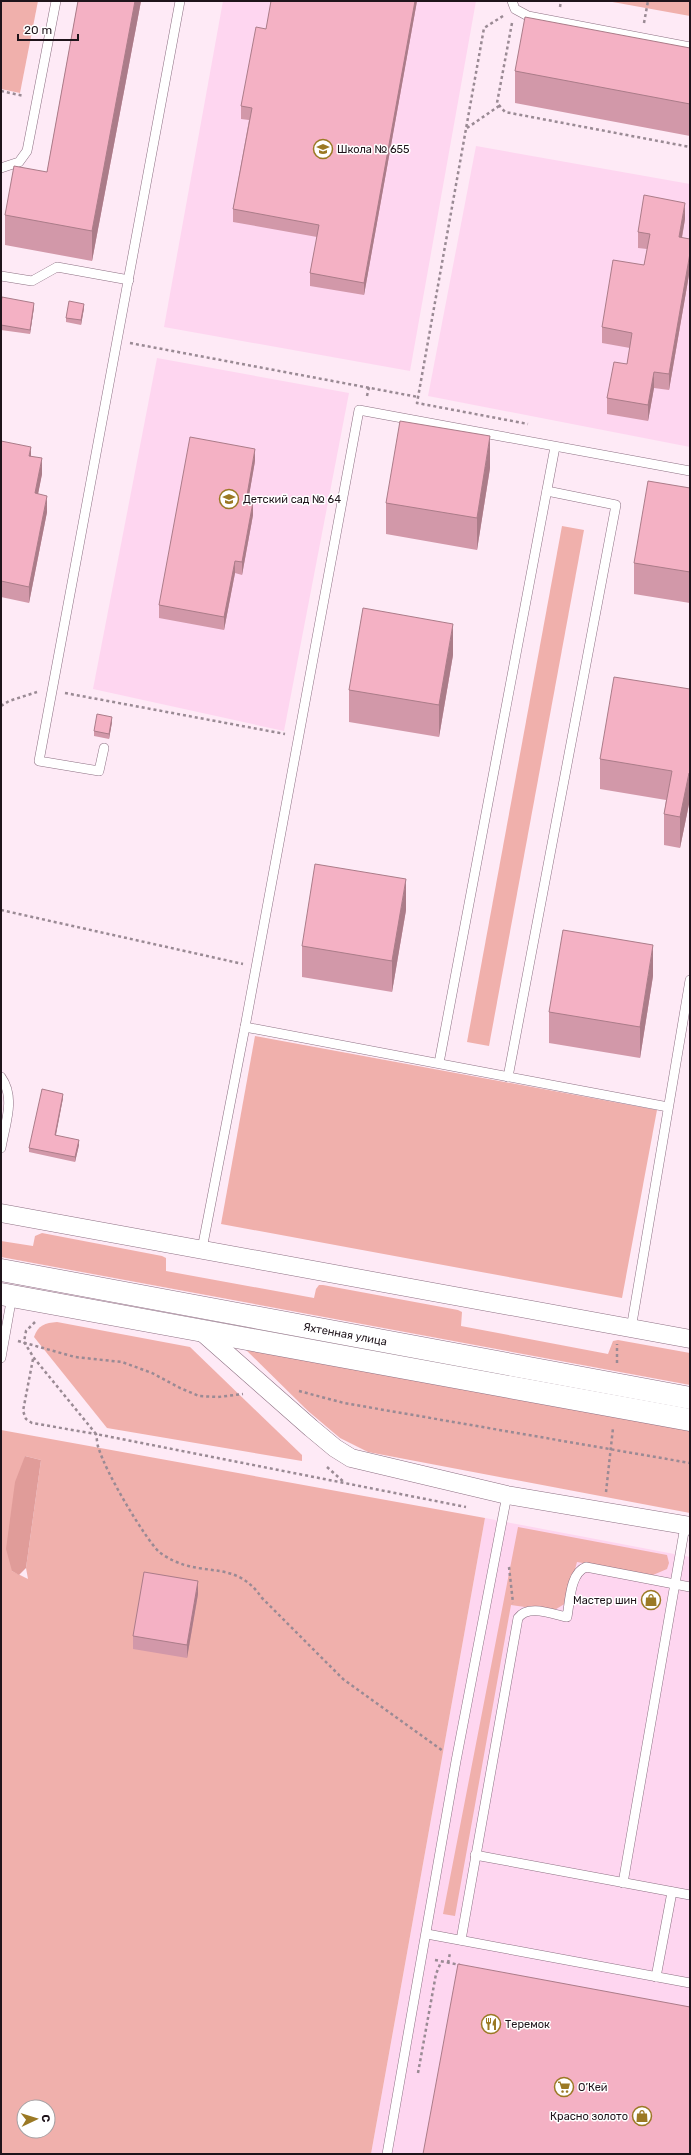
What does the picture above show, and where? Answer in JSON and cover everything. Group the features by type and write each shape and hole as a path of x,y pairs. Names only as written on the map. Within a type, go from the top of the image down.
{"street":[{"path":"1,1213 690,1339"},
{"name":"Яхтенная улица","path":"1,1270 690,1398"},
{"name":"Яхтенная улица","path":"6,1295 690,1420"},
{"path":"201,1331 335,1448 351,1458 507,1496 688,1526"}],"lane":[{"path":"1,168 19,162 27,151 56,1"},
{"path":"104,748 99,771 39,761 180,1"},
{"path":"513,5 528,16 690,47"},
{"path":"1,276 32,281 58,268 129,280"},
{"path":"202,1249 245,1027 359,410 690,470"},
{"path":"439,1064 555,446"},
{"path":"508,1077 616,505 547,491"},
{"path":"631,1328 668,1107 687,1017 690,980"},
{"path":"245,1027 668,1107"},
{"path":"1,1076 6,1084 10,1100 1,1148"},
{"path":"1,1358 6,1295"},
{"path":"387,2154 427,1934 456,1762 507,1496"},
{"path":"623,1883 674,1584 688,1526"},
{"path":"461,1940 518,1618 526,1611 532,1610 567,1617 574,1579 581,1569 586,1567 690,1587"},
{"path":"475,1855 690,1895"},
{"path":"656,1977 672,1892"},
{"path":"427,1934 690,1983"}],"path":[{"path":"642,38 648,1"},
{"path":"513,5 497,103 504,112 690,147"},
{"path":"513,5 484,28 417,403 536,426"},
{"path":"1,91 37,98"},
{"path":"467,128 499,106"},
{"path":"118,341 418,397"},
{"path":"1,706 10,701 53,689 298,737"},
{"path":"1,910 256,967"},
{"path":"39,1319 26,1331 24,1342 75,1357 111,1360 140,1368 199,1396 218,1397 245,1394 240,1389"},
{"path":"34,1358 24,1411 26,1419 32,1423 96,1434 99,1449 108,1472 149,1540 160,1553 173,1561 227,1572 242,1578 254,1588 262,1598 343,1679 456,1762"},
{"path":"268,1391 285,1389 298,1390 344,1403 690,1463"},
{"path":"324,1465 345,1483"},
{"path":"422,1958 464,1966"},
{"path":"418,2076 436,1974 441,1962"}],"shaded area":[{"path":"1,1 38,1 20,93 1,89"},
{"name":"Школа № 655","path":"223,1 476,1 410,371 164,327"},
{"path":"607,1 690,1 690,16"},
{"path":"476,146 690,184 690,447 428,396"},
{"name":"Детский сад № 64","path":"157,358 349,393 284,731 93,689"},
{"path":"562,526 584,530 489,1046 467,1042"},
{"path":"255,1036 657,1110 622,1298 221,1224"},
{"path":"42,1233 162,1256 166,1258 166,1271 314,1298 316,1289 319,1285 323,1285 458,1310 462,1312 461,1326 608,1354 613,1341 618,1340 690,1353 690,1385 1,1257 1,1241 33,1246 35,1236"},
{"path":"57,1322 190,1347 302,1455 302,1461 107,1428 34,1337 42,1325"},
{"path":"243,1347 690,1431 690,1513 368,1452 340,1438 308,1411"},
{"path":"1,1430 485,1518 371,2154 1,2154","holes":["25,1456 41,1460 26,1568 28,1579 12,1571"]},
{"path":"25,1456 41,1460 26,1568 19,1575 12,1571 6,1549 15,1482"},
{"path":"485,1518 690,1557 690,2154 371,2154"},
{"path":"518,1527 667,1555 669,1563 667,1569 653,1575 577,1562 566,1603 553,1611 511,1605 455,1916 443,1914"}],"building":[{"path":"78,1 135,1 92,231 5,215 14,166 47,172"},
{"path":"271,1 415,1 364,283 310,273 319,225 233,209 252,108 241,106 256,27 266,29"},
{"path":"525,17 690,48 690,104 515,71"},
{"path":"644,195 685,203 679,237 690,239 690,253 669,374 654,372 648,405 607,398 614,362 627,364 632,333 602,327 613,260 644,265 650,234 638,232"},
{"path":"2,297 34,303 30,330 1,325"},
{"path":"69,301 84,304 81,320 66,318"},
{"path":"400,421 490,436 477,518 386,503"},
{"path":"190,437 255,449 246,501 253,502 242,562 235,561 224,617 159,605"},
{"path":"1,441 31,447 29,456 42,458 35,493 47,496 29,587 1,581"},
{"path":"648,481 690,488 690,572 634,563"},
{"path":"363,608 453,624 439,705 349,690"},
{"path":"614,677 690,689 690,774 689,773 680,817 664,814 672,771 600,759"},
{"path":"97,714 112,717 109,734 94,731"},
{"path":"315,864 406,879 392,961 302,946"},
{"path":"563,930 653,945 640,1027 549,1012"},
{"path":"42,1089 63,1094 55,1135 79,1140 75,1157 29,1148"},
{"path":"144,1572 198,1581 187,1645 133,1636"},
{"name":"О’Кей","path":"458,1964 690,2007 690,2154 423,2154"}],"place":[{"name":"Школа № 655","path":"323,149"},
{"name":"Детский сад № 64","path":"229,499"},
{"name":"Мастер шин","path":"651,1600"},
{"name":"Теремок","path":"491,2024"},
{"name":"О’Кей","path":"564,2087"},
{"name":"Красно золото","path":"642,2116"}]}
